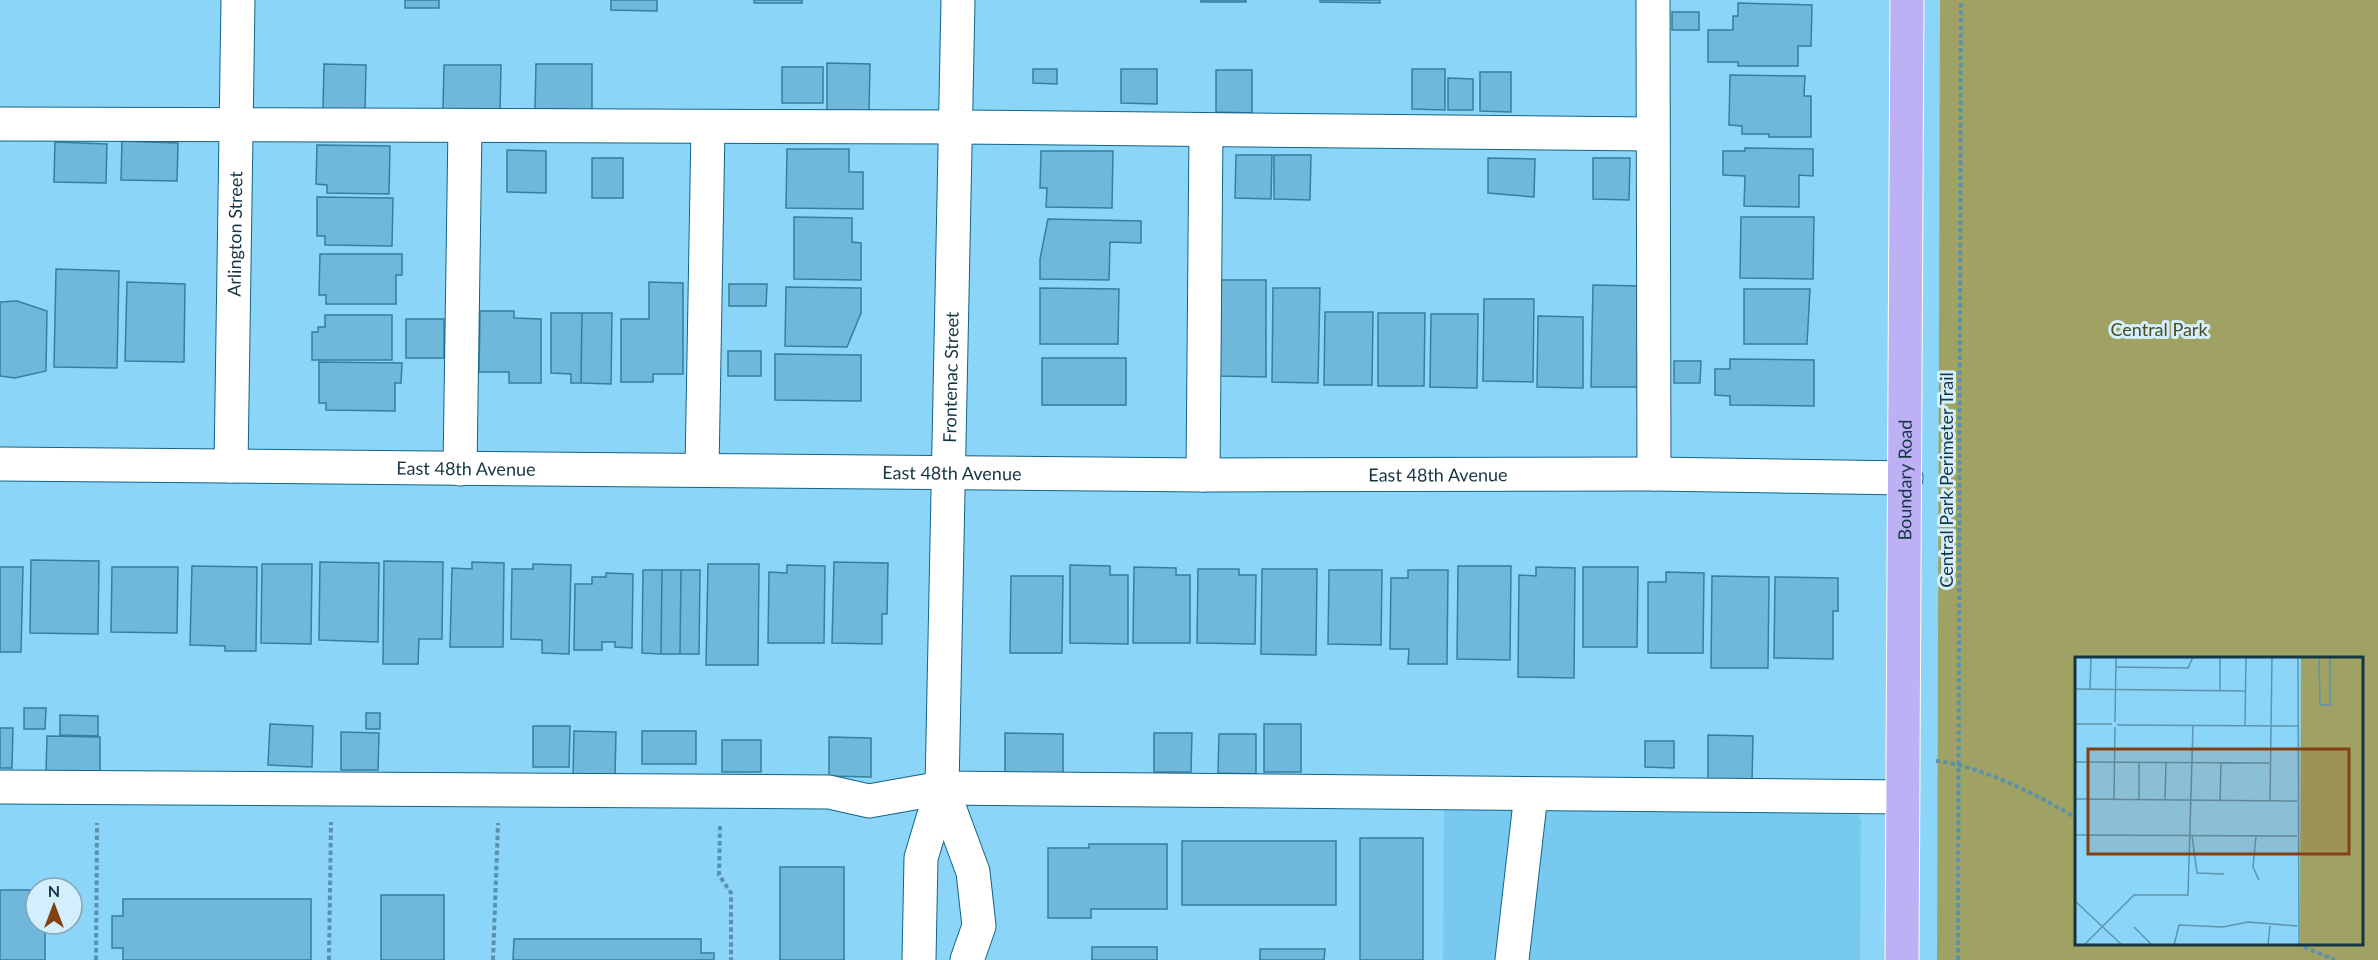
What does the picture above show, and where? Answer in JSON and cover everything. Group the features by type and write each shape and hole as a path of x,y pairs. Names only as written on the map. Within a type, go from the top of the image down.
{"main road":[{"name":"Boundary Road","path":"1902,960 1907,0"}],"street":[{"name":"Arlington Street","path":"231,466 238,0"},
{"name":"Frontenac Street","path":"942,788 958,0"},
{"path":"1653,0 1651,134 1654,474"},
{"path":"0,124 957,127 1651,134"},
{"path":"460,469 465,126"},
{"path":"702,471 708,127"},
{"path":"1203,475 1206,130"},
{"name":"East 48th Avenue","path":"0,464 1203,475 1654,474 1906,478"},
{"path":"0,787 829,792 869,801 942,788 1902,797"},
{"path":"919,960 921,858 942,788"},
{"path":"942,788 973,872 979,926 967,960"},
{"path":"1512,960 1531,794"}],"path":[{"name":"Central Park Perimeter Trail","path":"1958,960 1961,0"},
{"path":"1903,758 1959,763 2053,804 2075,817"},
{"path":"720,819 719,875 731,893 731,960"},
{"path":"493,960 498,820"},
{"path":"329,960 331,821"},
{"path":"96,960 97,822"},
{"path":"2299,945 2335,960"}],"shaded area":[{"path":"1444,793 1855,811 1861,819 1860,960 1443,960"}],"green space":[{"name":"Central Park","path":"1940,0 2378,0 2378,960 1937,960"}],"building":[{"path":"405,0 439,0 439,8 405,8"},
{"path":"611,0 657,0 657,11 611,10"},
{"path":"754,0 802,0 802,3 754,3"},
{"path":"1201,0 1246,0 1246,2 1201,2"},
{"path":"1320,0 1380,0 1380,3 1320,2"},
{"path":"1738,3 1812,5 1811,46 1798,46 1798,66 1738,66 1738,62 1708,62 1708,30 1733,30 1733,16 1738,16"},
{"path":"1672,12 1699,12 1699,30 1672,30"},
{"path":"827,63 870,64 869,111 827,110"},
{"path":"324,64 366,65 365,109 323,109"},
{"path":"536,64 592,64 592,110 535,109"},
{"path":"444,65 501,65 500,110 443,109"},
{"path":"782,67 823,67 823,103 782,103"},
{"path":"1033,69 1057,69 1057,84 1033,83"},
{"path":"1121,69 1157,69 1157,104 1121,103"},
{"path":"1412,69 1445,69 1445,110 1412,109"},
{"path":"1216,70 1252,70 1252,113 1216,112"},
{"path":"1480,72 1511,72 1511,112 1480,111"},
{"path":"1730,75 1805,76 1804,96 1811,96 1811,137 1769,137 1769,134 1742,134 1742,126 1729,125"},
{"path":"1448,78 1473,79 1473,110 1448,110"},
{"path":"122,141 178,143 177,181 121,180"},
{"path":"55,142 107,144 106,183 54,182"},
{"path":"317,145 390,146 389,194 327,193 327,185 316,184"},
{"path":"1745,148 1813,149 1813,176 1799,175 1799,207 1744,206 1745,176 1723,175 1723,151 1745,151"},
{"path":"787,149 849,149 849,172 863,172 863,209 786,208"},
{"path":"507,150 546,151 546,193 507,192"},
{"path":"1041,151 1113,151 1112,208 1046,207 1047,188 1040,188"},
{"path":"1236,155 1272,155 1271,199 1235,198"},
{"path":"1274,155 1311,155 1310,200 1274,199"},
{"path":"592,158 623,158 623,198 592,198"},
{"path":"1488,158 1535,159 1534,197 1488,193"},
{"path":"1593,158 1630,158 1629,200 1593,199"},
{"path":"317,197 393,198 392,246 325,245 325,236 317,236"},
{"path":"794,217 852,218 852,242 861,243 861,280 794,279"},
{"path":"1741,217 1814,217 1813,279 1740,278"},
{"path":"1048,219 1141,221 1141,243 1110,242 1109,280 1040,279 1040,259"},
{"path":"320,254 402,254 402,275 396,275 396,304 326,304 326,295 319,295"},
{"path":"56,269 119,271 117,368 54,367"},
{"path":"1220,280 1266,280 1266,377 1219,376"},
{"path":"127,282 185,284 184,362 125,361"},
{"path":"649,282 683,283 683,374 653,374 653,382 621,382 621,319 649,319"},
{"path":"729,284 767,284 766,306 729,306"},
{"path":"1593,285 1639,286 1638,387 1591,387"},
{"path":"786,287 861,288 861,313 847,347 785,346"},
{"path":"1040,288 1119,289 1118,344 1040,344"},
{"path":"1273,288 1320,288 1318,383 1272,382"},
{"path":"1744,289 1810,289 1807,344 1744,344"},
{"path":"1484,299 1534,299 1533,382 1483,381"},
{"path":"17,301 47,311 46,371 15,378 0,376 0,302"},
{"path":"480,311 514,311 514,318 541,319 541,383 509,383 509,372 479,372"},
{"path":"1325,312 1373,312 1372,385 1324,385"},
{"path":"551,313 582,313 581,383 571,383 571,374 551,373"},
{"path":"582,313 612,313 611,384 581,383"},
{"path":"1378,313 1425,313 1424,386 1378,386"},
{"path":"1431,314 1478,314 1477,388 1430,387"},
{"path":"325,315 392,315 392,360 312,360 312,332 318,332 318,327 325,327"},
{"path":"1538,316 1583,317 1583,388 1537,387"},
{"path":"406,319 444,319 444,358 406,358"},
{"path":"728,351 761,351 761,376 728,376"},
{"path":"775,354 861,355 861,401 775,400"},
{"path":"1042,358 1126,358 1126,405 1042,405"},
{"path":"1730,359 1814,360 1814,406 1730,405 1730,396 1715,395 1715,369 1730,369"},
{"path":"1674,361 1701,361 1700,383 1674,383"},
{"path":"319,362 402,363 401,383 395,383 395,411 326,410 326,403 319,403"},
{"path":"31,560 99,561 98,634 30,633"},
{"path":"384,561 443,562 442,639 419,639 418,664 383,664"},
{"path":"320,562 379,563 378,642 319,640"},
{"path":"472,562 504,563 503,647 450,647 452,568 472,569"},
{"path":"834,562 888,563 887,614 882,614 882,644 832,643"},
{"path":"262,564 312,564 311,644 261,643"},
{"path":"533,564 571,565 569,654 542,653 542,640 511,639 512,569 533,569"},
{"path":"708,564 759,564 758,665 706,665"},
{"path":"787,565 825,566 824,643 768,643 769,572 787,573"},
{"path":"1070,565 1110,566 1110,575 1128,575 1128,644 1070,643"},
{"path":"192,566 257,567 256,651 225,651 225,646 190,645"},
{"path":"1458,566 1511,566 1510,660 1457,659"},
{"path":"0,567 23,567 21,652 0,652"},
{"path":"112,567 178,567 177,633 111,632"},
{"path":"1134,567 1176,568 1176,575 1190,575 1190,643 1133,643"},
{"path":"1536,567 1575,568 1574,678 1518,677 1519,575 1536,576"},
{"path":"1583,567 1638,567 1637,647 1583,647"},
{"path":"1198,569 1239,569 1239,575 1256,575 1255,644 1197,643"},
{"path":"1262,569 1317,569 1316,655 1261,654"},
{"path":"643,570 662,570 661,654 642,653"},
{"path":"662,570 681,570 680,654 661,654"},
{"path":"681,570 700,570 699,654 680,654"},
{"path":"1329,570 1382,570 1381,645 1328,644"},
{"path":"1408,570 1448,570 1447,664 1408,664 1409,649 1390,649 1391,578 1408,578"},
{"path":"1666,572 1704,573 1703,653 1648,653 1648,582 1666,582"},
{"path":"606,573 633,574 632,648 615,647 615,642 602,642 602,650 574,650 575,584 592,584 592,577 606,577"},
{"path":"1011,576 1063,576 1062,653 1010,653"},
{"path":"1712,576 1769,577 1768,668 1711,668"},
{"path":"1775,577 1838,578 1838,611 1833,611 1833,659 1774,658"},
{"path":"24,708 46,708 45,729 24,729"},
{"path":"366,713 380,713 380,729 366,729"},
{"path":"60,715 98,716 98,736 60,735"},
{"path":"270,724 313,726 312,767 268,765"},
{"path":"1264,724 1301,724 1301,772 1264,772"},
{"path":"533,726 570,726 569,767 533,767"},
{"path":"0,728 13,728 12,768 0,768"},
{"path":"574,731 616,732 615,776 573,776"},
{"path":"642,731 696,731 696,764 642,764"},
{"path":"341,732 379,733 378,770 341,770"},
{"path":"1005,733 1063,734 1063,774 1005,773"},
{"path":"1154,733 1192,733 1191,772 1154,772"},
{"path":"1219,734 1256,734 1256,774 1218,773"},
{"path":"1708,735 1753,736 1752,781 1708,781"},
{"path":"47,736 100,737 100,773 46,773"},
{"path":"829,737 871,738 871,777 829,776"},
{"path":"722,740 761,740 761,772 722,772"},
{"path":"1645,741 1674,741 1674,768 1645,767"},
{"path":"1360,838 1423,838 1423,960 1360,960"},
{"path":"1182,841 1336,841 1336,905 1182,905"},
{"path":"1089,844 1167,844 1167,909 1091,909 1091,918 1048,918 1048,848 1089,848"},
{"path":"780,867 844,867 844,960 780,960"},
{"path":"0,890 24,890 24,936 45,936 45,960 0,960"},
{"path":"381,895 444,895 444,960 381,960"},
{"path":"123,899 311,899 311,960 123,960 123,948 112,948 112,916 123,916"},
{"path":"514,939 701,939 701,953 714,953 714,960 513,960"},
{"path":"1092,947 1157,947 1157,960 1092,960"},
{"path":"1260,949 1325,949 1324,960 1260,960"}]}
